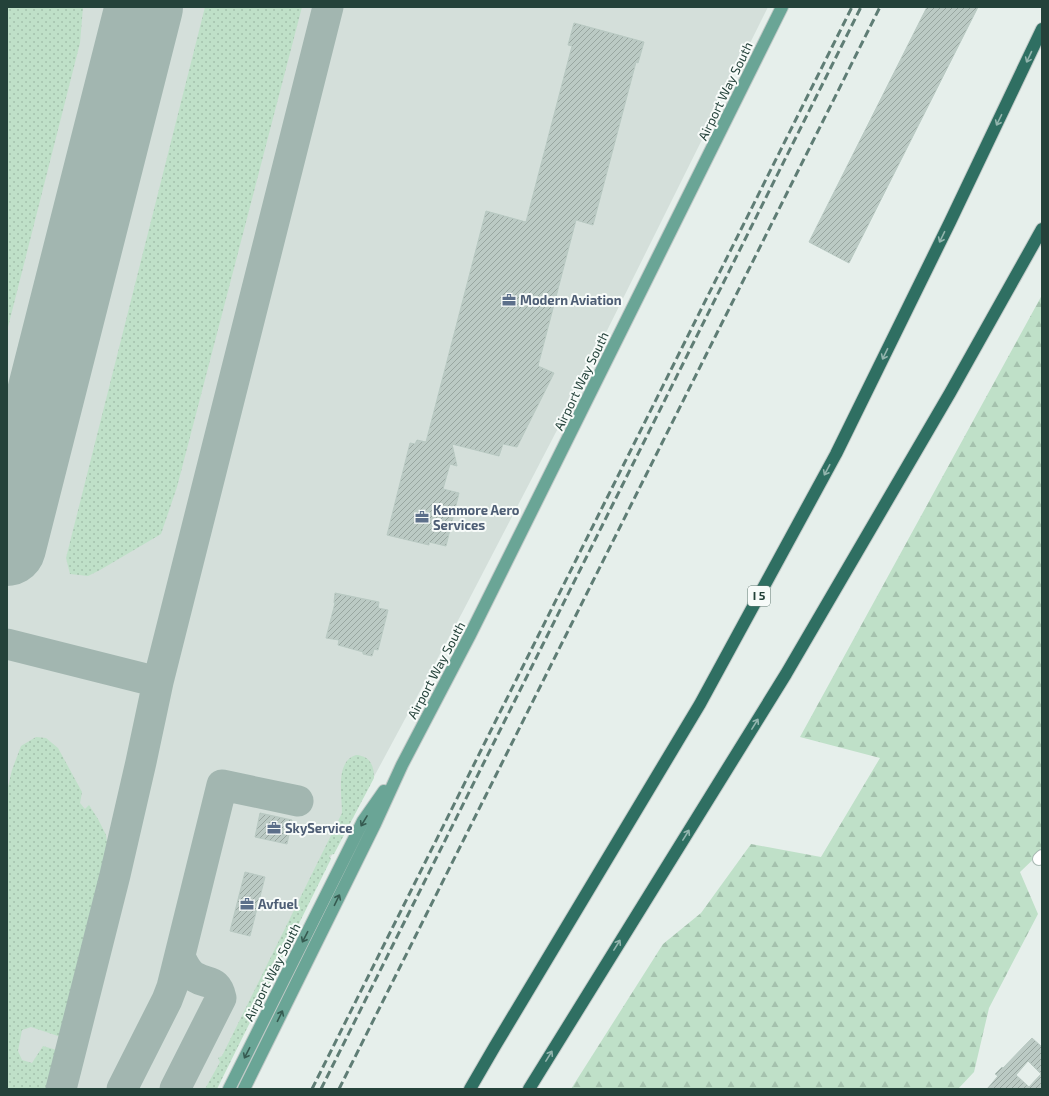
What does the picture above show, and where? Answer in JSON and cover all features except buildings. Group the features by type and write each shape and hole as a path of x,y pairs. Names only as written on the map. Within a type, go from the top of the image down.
{"highway":[{"name":"I 5","path":"470,1089 700,704 836,454 950,222 1042,29"},
{"path":"529,1089 786,674 950,393 1042,229"}],"main road":[{"name":"Airport Way South","path":"244,1089 402,766 474,628 782,7"},
{"name":"Airport Way South","path":"229,1089 363,822 402,766"}],"shaded area":[{"path":"7,7 768,7 569,407 462,613 326,866 215,1089 7,1089"}],"green space":[{"path":"8,7 83,7 80,43 7,331"},
{"path":"205,7 302,7 177,487 161,534 88,576 70,574 66,558"},
{"path":"1042,295 1042,851 1020,872 1038,914 989,1008 974,1072 958,1089 571,1089 663,944 701,913 751,844 821,857 880,758 800,737"},
{"path":"36,737 46,738 58,748 82,792 80,803 85,809 89,805 106,835 109,858 64,1038 31,1027 22,1030 18,1051 22,1060 32,1063 43,1046 60,1051 50,1089 7,1089 7,791 12,770 21,746"},
{"path":"356,755 368,759 372,765 374,778 334,854 329,856 331,859 217,1089 205,1089 220,1062 218,1058 222,1056 342,813 342,771 349,758"}],"taxiway":[{"path":"61,1089 115,875 158,682 328,7"},
{"path":"7,644 158,682"},
{"path":"122,1089 167,1000 172,987 222,785 298,801"},
{"path":"175,1089 221,998 217,988 211,983 192,975 180,957"}],"runway":[{"path":"7,547 144,7"}],"railway":[{"path":"312,1089 852,7"},
{"path":"321,1089 861,7"},
{"path":"339,1089 880,7"}],"place":[{"name":"Modern Aviation","path":"509,300"},
{"name":"Kenmore Aero Services","path":"422,517"},
{"name":"SkyService","path":"274,828"},
{"name":"Avfuel","path":"247,904"}]}
